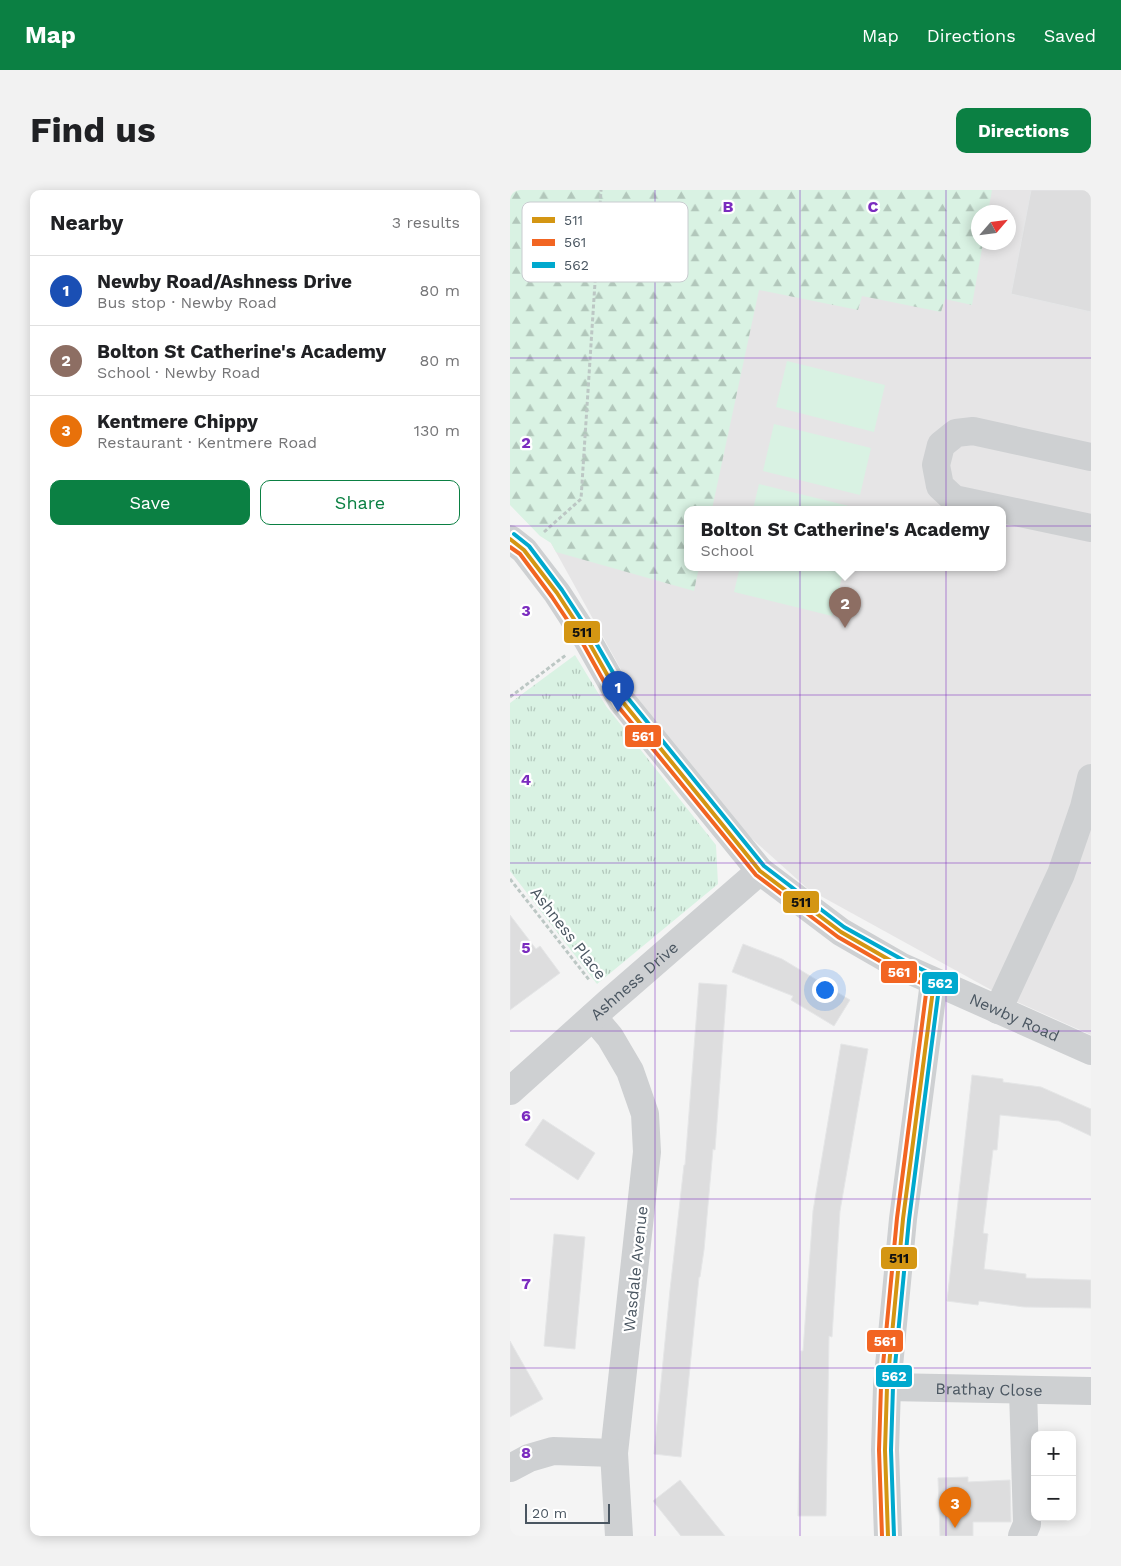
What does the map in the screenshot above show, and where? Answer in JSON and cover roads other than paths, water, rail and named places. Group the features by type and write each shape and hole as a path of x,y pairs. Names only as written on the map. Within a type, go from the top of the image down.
{"street":[{"path":"987,506 954,499 940,486 936,464 941,445 956,433 973,431 1091,457"},
{"path":"1006,510 1091,528"},
{"name":"Newby Road","path":"517,545 557,593 622,702 760,871 841,932 900,966 1091,1051"},
{"path":"998,1010 1061,874 1084,807 1091,778"},
{"name":"Ashness Drive","path":"510,1090 760,871"},
{"path":"888,1536 887,1387 902,1218 934,982"},
{"name":"Wasdale Avenue","path":"600,1010 610,1037 630,1070 645,1114 647,1129 647,1152 614,1453 619,1536"},
{"name":"Brathay Close","path":"887,1387 1091,1391"},
{"path":"1022,1536 1027,1524 1023,1390"},
{"path":"510,1468 529,1458 553,1451 614,1453"}],"place":[{"name":"Bolton St Catherine's Academy","path":"845,628"},
{"name":"Newby Road/Ashness Drive","path":"618,712"},
{"name":"Kentmere Chippy","path":"955,1528"}]}
